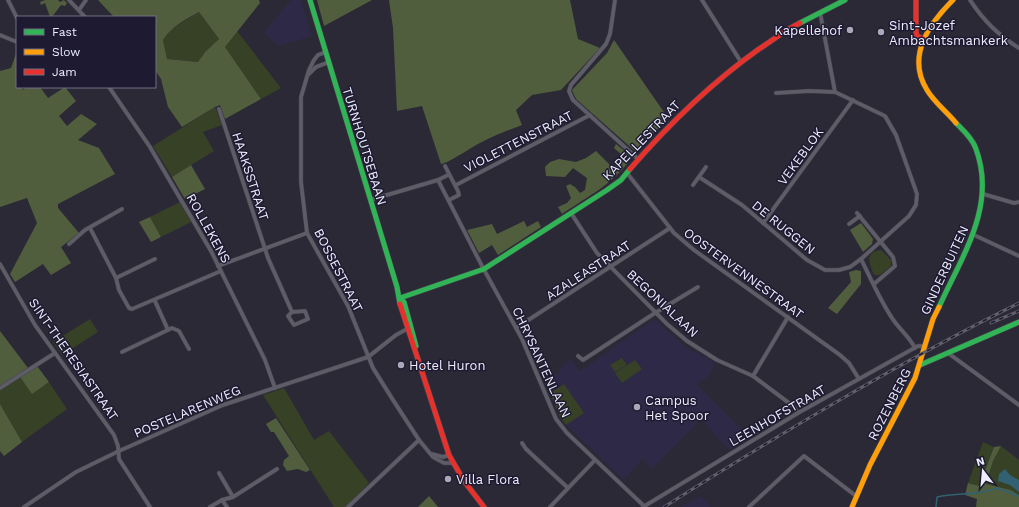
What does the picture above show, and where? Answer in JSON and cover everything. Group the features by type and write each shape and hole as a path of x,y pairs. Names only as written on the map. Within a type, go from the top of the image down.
{"main road":[{"name":"TURNHOUTSEBAAN","path":"310,0 400,298 400,304 407,329 417,353"},
{"name":"KAPELLESTRAAT","path":"400,298 484,269 616,184 685,109 742,62 789,28 845,0"},
{"path":"916,0 916,32 917,36 923,39"},
{"name":"GINDERBUITEN","path":"920,365 930,327 944,293 974,234 981,211 983,194 982,173 976,148 967,135 930,95 921,79 918,62 923,39 939,14 953,0"},
{"name":"TURNHOUTSEBAAN","path":"400,298 404,302 407,309 417,353 449,455 471,491 484,507"},
{"name":"ROZENBERG","path":"852,507 870,465 910,390 920,365 1019,322"}],"street":[{"path":"8,0 16,16"},
{"path":"69,0 84,16"},
{"path":"79,10 86,0"},
{"path":"615,0 610,34 606,44 571,84 569,91 573,100 638,159"},
{"path":"702,0 742,62"},
{"path":"970,0 986,22 1006,41 1019,48"},
{"path":"776,93 809,91 835,92 820,12"},
{"path":"0,35 16,42"},
{"name":"BOSSESTRAAT","path":"326,52 318,55 314,60 301,97 300,148 302,195 307,233 348,306 373,368 419,440 437,460 444,463 453,463"},
{"path":"308,74 316,67 329,62"},
{"name":"ROLLEKENS","path":"110,88 150,147 221,270 265,360 275,388"},
{"name":"DE RUGGEN","path":"699,177 742,205 816,266 825,270 838,270 850,266 861,259 914,210 917,194 888,119 879,112 835,92"},
{"name":"VEKEBLOK","path":"763,223 853,100"},
{"name":"HAAKSSTRAAT","path":"219,109 265,248 292,312"},
{"name":"VIOLETTENSTRAAT","path":"456,185 590,115"},
{"path":"445,166 448,175"},
{"path":"693,185 706,167"},
{"name":"OOSTERVENNESTRAAT","path":"627,173 670,228 694,250 846,360 859,379"},
{"name":"VIOLETTENSTRAAT","path":"370,200 438,180 448,175 456,185 458,195 449,200"},
{"name":"CHRYSANTENLAAN","path":"438,180 516,328 556,419 567,433 644,507"},
{"path":"983,194 1014,203 1019,202"},
{"path":"69,244 90,228 122,209"},
{"name":"BEGONIALAAN","path":"571,213 592,246 611,268 679,336 717,360 753,376 793,406 798,413"},
{"path":"849,224 858,215 893,257 895,263 894,266 874,284"},
{"path":"90,228 116,278 119,290 129,308 135,309 155,301 221,270"},
{"name":"AZALEASTRAAT","path":"516,328 611,268 670,228"},
{"path":"218,266 307,233"},
{"path":"974,234 1019,256"},
{"path":"116,278 155,259"},
{"path":"861,259 891,317 903,332 910,337 916,348"},
{"name":"SINT-THERESIASTRAAT","path":"0,264 36,325 114,435 119,451 119,459 150,507"},
{"path":"578,356 584,360 655,313 698,287"},
{"path":"155,301 168,330"},
{"name":"HAAKSSTRAAT","path":"305,311 308,319 294,325 288,316 292,312 305,311"},
{"path":"753,376 788,318"},
{"path":"122,352 172,328 179,331 189,349"},
{"name":"POSTELARENWEG","path":"24,507 76,472 119,451 223,405 368,357 396,335 407,329"},
{"name":"LEENHOFSTRAAT","path":"644,507 798,413 916,348 925,346"},
{"path":"0,388 55,353"},
{"path":"948,354 1019,405"},
{"path":"348,507 419,440"},
{"path":"522,442 526,449 568,488"},
{"path":"432,454 437,456 449,455"},
{"path":"749,507 804,456 856,496"},
{"path":"550,507 595,460"},
{"path":"210,507 222,500 233,497 277,469"},
{"path":"219,473 233,497"},
{"path":"222,500 226,507"}],"shaded area":[{"path":"291,0 301,0 312,36 278,46 264,32"},
{"name":"Campus Het Spoor","path":"653,320 657,321 684,346 715,363 708,377 696,384 749,437 729,450 701,419 652,469 642,459 624,480 566,425 560,417 546,385 570,359 580,371"},
{"path":"700,496 711,507 680,507 694,500"}],"green space":[{"path":"45,0 58,0 60,2 64,0 67,3 65,6 61,5 53,16 50,16 45,3 41,5 40,2"},
{"path":"98,0 259,0 260,3 225,47 261,99 225,119 220,105 182,127 168,107 161,79 156,72 156,16 113,16","holes":["199,12 219,39 205,52 198,62 167,59 163,40 174,27"]},
{"path":"317,0 372,0 324,26"},
{"path":"389,0 570,0 578,39 600,48 561,90 532,95 516,110 522,125 487,139 441,164 422,106 397,111 393,28"},
{"path":"199,12 219,39 205,52 198,62 167,59 163,40 166,35"},
{"path":"237,31 281,88 261,99 225,47"},
{"path":"614,40 668,118 636,152 576,99 572,90 607,53"},
{"path":"16,54 16,88 23,88 22,90 25,88 41,88 48,98 66,88 76,101 59,116 67,126 81,114 97,124 78,140 99,148 115,174 58,204 58,208 79,233 61,247 71,263 51,275 43,264 15,282 10,274 37,223 27,198 0,207 0,71 11,68"},
{"path":"215,107 222,125 203,132 214,151 172,177 153,146"},
{"path":"616,144 632,157 609,182 562,214 558,207 567,203 571,198 566,186 570,184 580,193 585,190 587,178 573,168 565,177 546,176 545,167 550,162 559,159 576,162 586,158 596,151 613,168 624,157 614,148"},
{"path":"191,165 205,189 185,199 172,177"},
{"path":"180,202 191,222 161,237 150,217"},
{"path":"150,217 161,237 151,242 139,222"},
{"path":"524,221 527,227 538,221 541,227 498,255 492,245 479,253 467,230 492,224 497,234"},
{"path":"861,223 873,239 872,244 863,252 850,230"},
{"path":"881,250 891,260 891,266 880,275 874,275 869,259 872,253"},
{"path":"856,270 861,271 861,284 837,314 828,308 851,282 849,272"},
{"path":"90,319 98,332 62,355 53,342"},
{"path":"0,331 28,368 31,370 37,366 49,382 32,394 20,377 0,390"},
{"path":"622,358 627,365 615,372 610,365"},
{"path":"635,360 642,369 622,383 615,373"},
{"path":"20,377 32,393 49,382 67,409 22,442 0,404 0,390"},
{"path":"564,384 584,413 566,425 560,417 552,398 554,395 552,392"},
{"path":"284,388 314,440 329,431 369,483 346,507 334,507 263,395"},
{"path":"0,404 22,442 4,456 0,451"},
{"path":"276,418 310,470 306,472 298,469 287,471 283,465 284,460 289,456 274,432 271,432 266,424"},
{"path":"983,442 994,447 979,486 968,483"},
{"path":"1001,446 1019,460 1019,495 1011,490 986,484 993,461"},
{"path":"1001,446 993,461 986,484 1011,490 1019,495 1019,507 976,507 977,499 965,495 968,483 979,486 994,447"},
{"path":"429,496 438,507 418,507"}],"water":[{"path":"1005,469 1010,475 1019,480 1019,492 1010,485 998,481 999,474"}],"waterway":[{"path":"936,507 937,497 977,493 997,488 1019,496"}],"railway":[{"path":"664,507 839,400 928,350 1019,303"},
{"path":"991,323 1019,311"}],"traffic: fast":[{"path":"310,0 397,287 400,304"},
{"path":"800,23 845,0"},
{"path":"939,307 974,230 980,211 982,191 981,170 975,145 968,135 956,123"},
{"path":"400,298 484,269 607,190 621,180 630,169"},
{"path":"400,298 404,302 416,346"},
{"path":"920,365 1019,322"}],"traffic: slow":[{"path":"953,0 936,19 923,41 919,65 921,77 927,90 933,99 956,123"},
{"path":"852,507 870,465 915,378 933,319 939,307"}],"traffic: jam":[{"path":"916,0 916,32 917,36 923,39"},
{"path":"630,169 675,120 707,90 759,49 800,23"},
{"path":"400,304 449,455 464,481 484,507"}],"place":[{"name":"Kapellehof","path":"850,30"},
{"name":"Sint-Jozef Ambachtsmankerk","path":"881,32"},
{"name":"Hotel Huron","path":"401,365"},
{"name":"Campus Het Spoor","path":"637,407"},
{"name":"Villa Flora","path":"448,479"}]}
